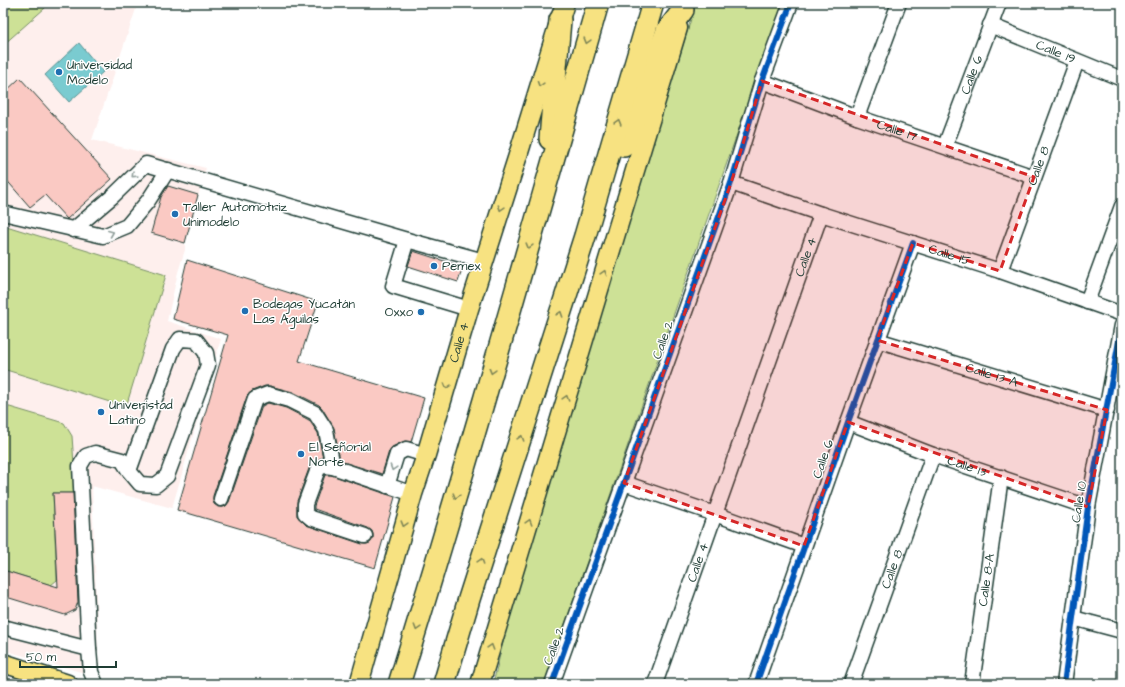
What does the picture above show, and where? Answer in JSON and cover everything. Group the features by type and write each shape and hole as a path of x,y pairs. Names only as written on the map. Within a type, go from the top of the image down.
{"highway":[{"path":"399,684 546,187 598,3"},
{"path":"444,684 469,599 585,236 653,3"},
{"path":"585,236 617,166 667,31 684,6"},
{"path":"546,187 562,12"}],"main road":[{"path":"480,684 684,6"},
{"name":"Calle 4","path":"359,684 412,494 426,455 469,309 562,12"},
{"path":"3,663 68,684"}],"street":[{"name":"Calle 2","path":"552,684 731,183 762,81 791,3"},
{"path":"857,117 899,3"},
{"name":"Calle 6","path":"945,146 999,3"},
{"name":"Calle 19","path":"990,25 1122,79"},
{"name":"Calle 8","path":"1000,271 1077,61"},
{"name":"Calle 17","path":"762,81 857,117 1034,177"},
{"path":"73,230 113,196 146,164 484,261"},
{"path":"3,213 103,236 127,226 148,201 168,170"},
{"name":"Calle 15","path":"731,183 821,214 1000,271 1122,314"},
{"path":"1087,302 1122,206"},
{"name":"Calle 4","path":"655,684 821,214"},
{"path":"407,240 393,286 469,309"},
{"name":"Calle 6","path":"756,684 877,340 913,243"},
{"name":"Calle 10","path":"1064,684 1088,507 1122,325"},
{"path":"96,684 91,672 89,649 80,466 86,456 95,453 122,460 129,471 140,484 156,485 167,476 208,365 206,353 196,340 180,339 172,349 129,471"},
{"name":"Calle 13 A","path":"877,340 1107,410"},
{"path":"221,499 255,399 268,394 289,400 315,413 326,430 333,467"},
{"name":"Calle 13","path":"848,422 933,455 1001,476 1088,507"},
{"path":"387,486 397,454 406,449 426,455"},
{"name":"Calle 8","path":"851,684 933,455"},
{"path":"365,536 311,518 305,513 304,504 318,469 323,466 333,467 412,494"},
{"name":"Calle 8-A","path":"972,684 1001,476"},
{"path":"624,483 804,546"},
{"path":"1073,618 1122,631"},
{"path":"3,627 89,649"}],"highlighted area":[{"path":"762,81 1034,177 1000,271 913,243 877,340 1107,410 1088,507 848,422 804,546 624,483 731,183"}],"shaded area":[{"name":"Univeristad Latino","path":"3,3 138,3 92,140 206,168 185,243 185,250 178,272 167,321 221,339 172,508 92,486 99,677 3,650"}],"green space":[{"path":"3,3 41,3 45,8 3,45"},
{"path":"696,3 783,3 544,684 493,684 520,571"},
{"path":"3,225 166,275 126,407 3,369"},
{"path":"3,405 64,423 72,436 76,493 53,493 57,580 51,585 3,570"}],"water":[{"name":"Universidad Modelo","path":"79,43 103,72 69,102 45,75"}],"building":[{"path":"20,78 112,179 67,219 45,195 30,207 3,176 3,94"},
{"name":"Taller Automotriz Unimodelo","path":"168,186 198,195 185,243 151,233 161,197"},
{"name":"Pemex","path":"413,251 463,267 458,282 408,266"},
{"name":"El Señorial Norte","path":"187,260 318,302 299,361 424,398 411,442 405,441 392,447 389,451 382,474 340,461 334,428 319,405 293,392 270,386 265,386 252,391 247,396 213,496 214,504 218,507 226,506 229,502 262,406 268,403 286,408 309,420 318,433 323,458 314,462 310,466 297,501 297,516 306,525 362,544 370,543 373,539 372,531 368,528 314,509 325,475 331,475 395,497 375,568 177,510 228,335 173,319"},
{"path":"53,493 73,493 78,602 75,610 65,615 3,596 3,570 58,587"}],"cycle path":[{"path":"552,684 731,183 762,81 791,3"},
{"path":"756,684 848,422 913,243"},
{"path":"1064,684 1088,507 1122,325"}],"place":[{"name":"Universidad Modelo","path":"59,72"},
{"name":"Taller Automotriz Unimodelo","path":"175,214"},
{"name":"Pemex","path":"434,266"},
{"name":"Bodegas Yucatán Las Aguilas","path":"245,311"},
{"name":"Oxxo","path":"421,312"},
{"name":"Univeristad Latino","path":"101,412"},
{"name":"El Señorial Norte","path":"301,454"}]}
